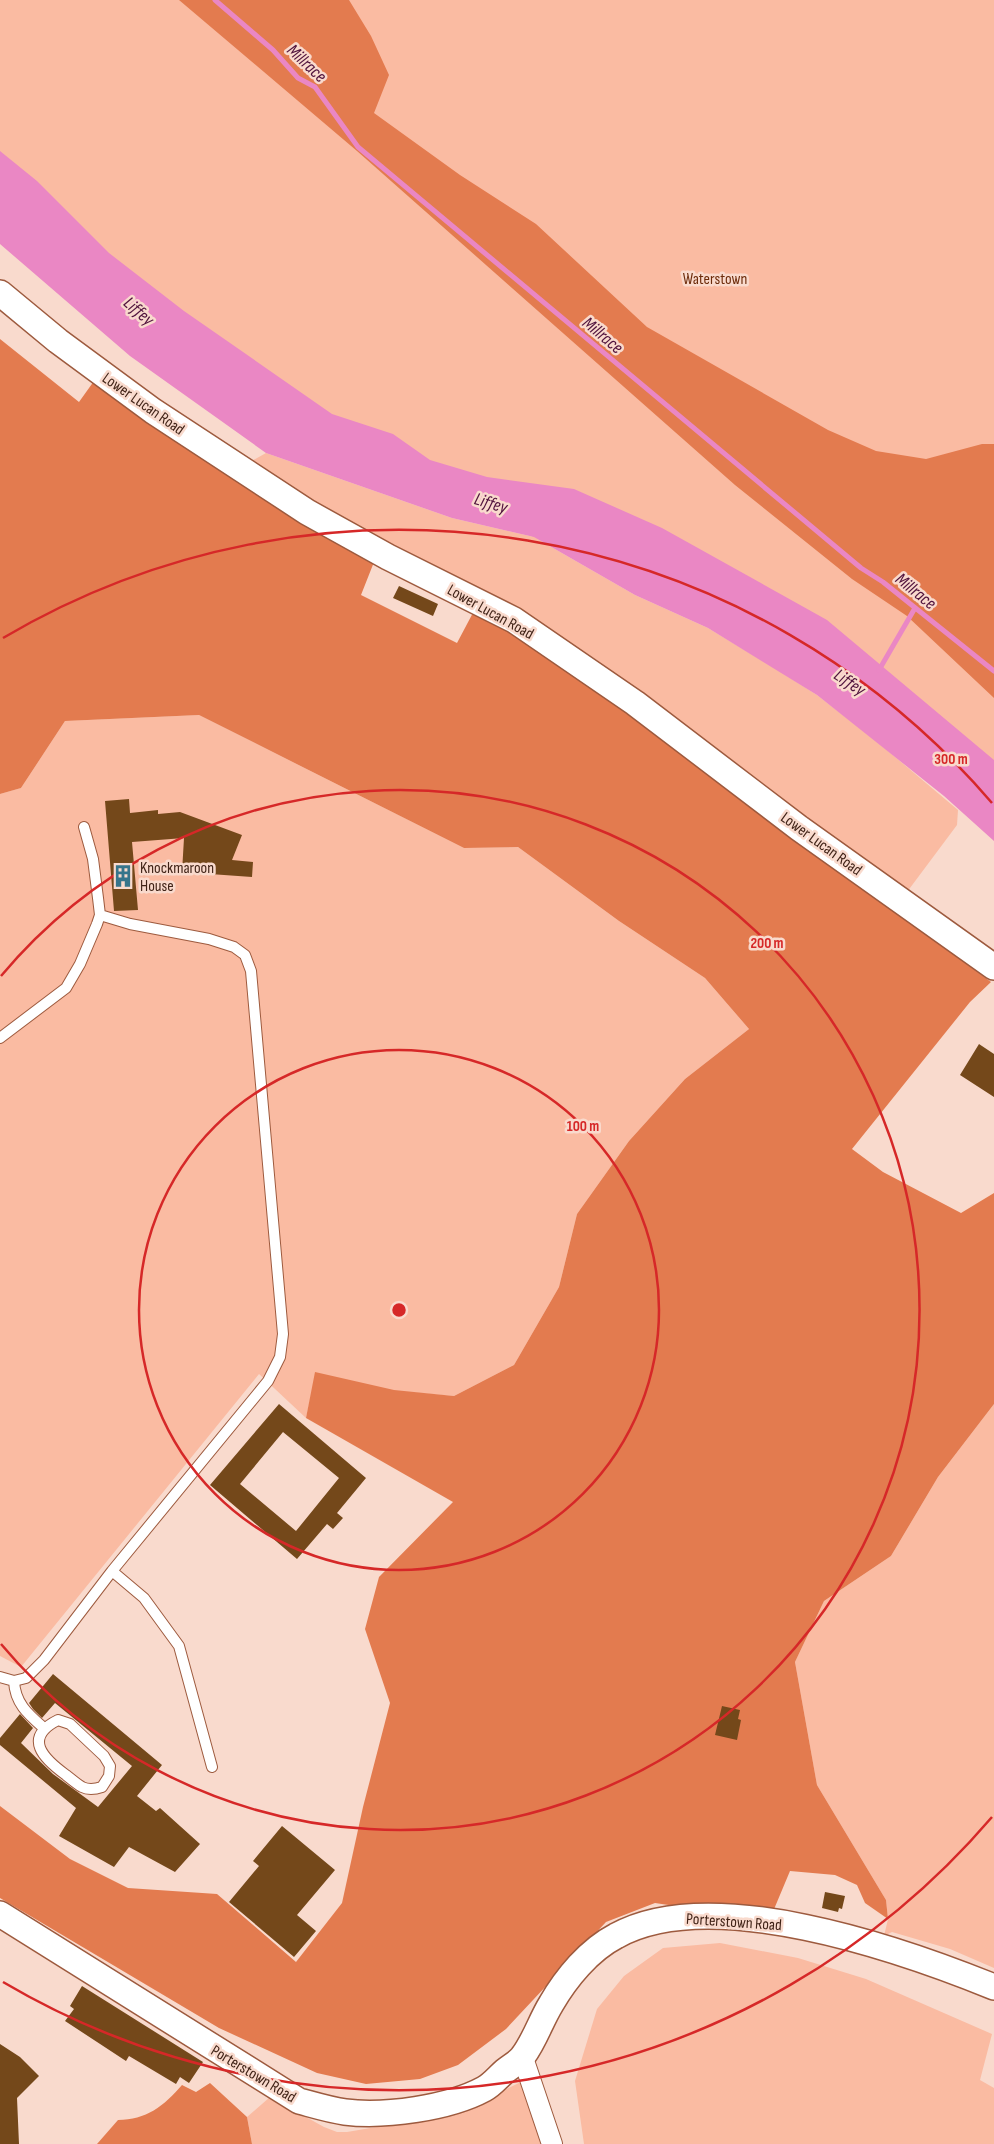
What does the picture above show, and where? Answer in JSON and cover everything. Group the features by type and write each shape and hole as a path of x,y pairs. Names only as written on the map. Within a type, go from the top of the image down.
{"street":[{"name":"Lower Lucan Road","path":"0,293 58,341 153,411 307,512 522,626 635,702 799,828 994,967"},
{"name":"Porterstown Road","path":"0,1914 299,2101 345,2112 383,2114 438,2105 484,2089 523,2058 551,2003 577,1968 616,1935 658,1919 705,1916 802,1927 857,1939 933,1962 994,1987"},
{"path":"523,2058 552,2144"}],"lane":[{"path":"0,1038 66,988 80,964 100,915 93,859 84,827"},
{"path":"0,1677 14,1681 26,1678 44,1660 112,1571 268,1381 280,1357 283,1334 251,971 244,955 234,947 209,939 130,924 100,915"},
{"path":"112,1571 144,1598 179,1646 212,1767"},
{"path":"14,1681 16,1699 45,1729"},
{"path":"58,1720 70,1724 104,1756 110,1766 109,1776 102,1787 83,1787 42,1755 39,1746 45,1729 58,1720"}],"green space":[{"name":"Waterstown","path":"0,0 994,0 994,796 866,691 393,472 0,191"},
{"path":"266,453 452,518 534,537 635,595 708,628 817,695 875,740 958,810 957,825 907,892 594,658 480,592 366,534 248,463"},
{"path":"199,715 464,848 518,847 619,921 705,978 749,1029 685,1079 629,1141 577,1214 559,1287 514,1365 454,1396 394,1391 316,1373 306,1418 259,1374 21,1667 0,1656 0,794 21,788 65,721"},
{"path":"994,1404 994,1968 950,1949 892,1932 884,1936 888,1919 886,1900 817,1785 795,1662 824,1601 891,1556 938,1477"},
{"path":"720,1943 798,1958 866,1979 992,2034 980,2080 994,2088 994,2144 584,2144 575,2081 597,2009 624,1976 663,1948"},
{"path":"523,2081 544,2144 252,2144 247,2117 270,2097 324,2127 337,2132 347,2132 400,2123 473,2105"}],"shaded area":[{"path":"179,0 349,0 371,36 389,75 374,113 460,175 536,224 647,327 828,430 876,451 926,459 982,444 994,444 994,698 907,616 852,579 735,485 357,151"},
{"path":"0,339 79,402 94,381 374,562 361,595 457,643 475,609 579,675 991,982 970,1002 852,1149 883,1172 961,1213 994,1193 994,1404 938,1477 891,1556 824,1601 795,1662 817,1785 886,1900 888,1919 865,1903 857,1885 835,1875 790,1871 772,1914 655,1903 606,1922 506,2029 458,2065 420,2079 366,2084 317,2073 219,2028 0,1898 0,1806 70,1859 128,1888 217,1894 296,1962 342,1903 363,1807 390,1703 365,1629 379,1577 453,1502 306,1418 315,1372 394,1390 454,1396 514,1365 559,1287 577,1214 629,1141 685,1079 749,1029 705,978 619,921 518,847 464,848 199,715 65,721 21,788 0,794"},
{"path":"210,2083 247,2117 252,2144 97,2144 118,2120 137,2117 154,2110 182,2085 196,2092"}],"water":[{"name":"Liffey","path":"0,151 37,181 109,253 184,311 332,414 393,434 430,460 487,477 574,489 662,528 827,620 994,760 994,841 944,796 817,695 708,628 635,595 534,537 452,518 266,453 130,356 0,244"}],"building":[{"path":"399,586 438,604 433,616 393,598"},
{"path":"129,799 130,813 158,810 158,814 180,812 242,835 232,860 253,862 252,877 182,872 184,838 132,842 138,910 114,911 105,801"},
{"path":"979,1044 994,1054 994,1097 960,1075"},
{"path":"279,1404 366,1478 337,1513 343,1518 333,1529 327,1524 297,1559 210,1485","holes":["283,1432 339,1478 296,1531 240,1484"]},
{"path":"53,1674 162,1765 137,1796 156,1811 160,1808 200,1844 175,1872 129,1847 114,1867 59,1836 76,1808 0,1745 0,1738 20,1714 33,1728 21,1743 53,1774 98,1807 132,1766 55,1703 42,1718 33,1709 29,1703"},
{"path":"722,1706 740,1710 738,1719 741,1720 737,1740 715,1735"},
{"path":"282,1826 335,1870 297,1915 316,1931 294,1957 229,1902 259,1866 253,1861"},
{"path":"825,1892 845,1896 842,1909 839,1908 838,1912 822,1908"},
{"path":"82,1986 203,2062 189,2083 180,2077 176,2084 129,2056 126,2061 65,2021 74,2009 70,2006"},
{"path":"0,2044 20,2057 39,2076 17,2098 19,2144 0,2144"}],"waterway":[{"name":"Millrace","path":"215,0 273,50 298,78 315,87 358,147 861,568 883,582 994,671"},
{"path":"879,670 915,608"}],"place":[{"name":"Knockmaroon House","path":"123,876"}]}
